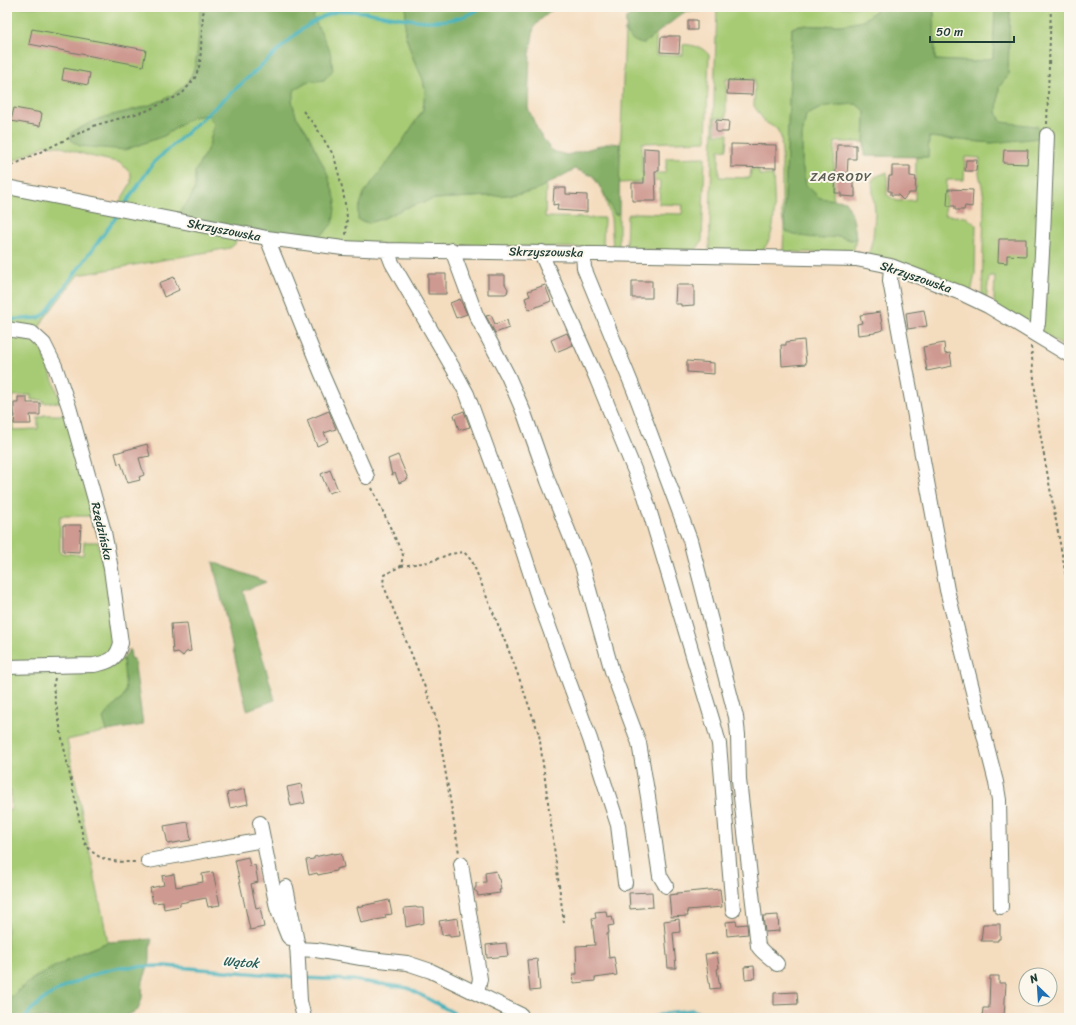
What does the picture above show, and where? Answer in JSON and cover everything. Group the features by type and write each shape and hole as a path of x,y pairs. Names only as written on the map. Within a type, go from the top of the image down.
{"street":[{"path":"1034,334 1038,323 1043,236 1046,135"},
{"name":"Skrzyszowska","path":"7,187 267,238 343,248 856,259 891,266 968,296 988,306 1069,355"},
{"path":"267,238 321,372 366,477"},
{"path":"387,250 392,264 453,368 469,401 590,739 616,819 625,883"},
{"path":"452,250 476,315 508,376 524,413 548,481 582,565 614,678 638,743 660,876 666,886"},
{"path":"542,252 544,260 596,377 645,496 715,729 719,744 733,910"},
{"path":"583,253 584,268 634,390 690,540 736,717 739,780 758,946 762,953 770,957 778,964"},
{"path":"891,266 890,281 947,590 996,782 999,800 1002,907"},
{"name":"Rzędzińska","path":"7,329 32,333 44,344 55,366 104,532 111,569 121,643 119,650 114,657 107,662 94,665 7,667"},
{"path":"260,823 277,908 288,936 297,946 361,958 407,963 431,971 521,1015"},
{"path":"148,861 263,840"},
{"path":"461,864 480,979 477,993"},
{"path":"286,887 297,946 300,998 304,1018"}],"path":[{"path":"7,168 96,125 146,111 182,94 195,78 200,64 203,14 205,7"},
{"path":"1046,135 1051,7"},
{"path":"303,111 316,127 334,156 343,191 346,217 346,237 343,248"},
{"path":"1034,334 1031,343 1038,422 1069,594"},
{"path":"366,477 403,555 401,566"},
{"path":"461,864 437,722 426,690 383,584 384,575 401,566 429,562 450,554 464,552 472,561 513,661 539,734 564,922"},
{"path":"60,665 55,675 54,687 62,738 84,842 89,850 100,858 127,862 148,861"}],"green space":[{"path":"7,7 201,7 198,51 191,76 184,86 175,94 163,100 99,119 72,133 71,140 164,136 192,117 208,114 214,124 209,146 195,172 195,188 189,201 181,209 186,218 119,203 131,183 131,174 121,163 90,156 58,146 46,145 7,164"},
{"path":"201,7 343,7 317,11 313,17 330,51 333,70 324,80 306,82 295,89 292,101 296,116 307,132 327,173 336,201 333,223 323,234 311,240 186,218 181,214 181,209 189,201 195,188 195,172 209,146 214,124 208,115 192,117 164,136 125,150 80,146 71,140 72,132 92,122 163,100 175,94 184,86 191,76 198,51"},
{"path":"343,7 406,7 405,34 413,58 423,79 425,91 423,110 398,148 358,220 369,223 405,208 434,199 508,195 534,191 546,184 545,217 604,218 603,248 353,244 311,240 307,132 296,116 292,101 295,89 306,82 324,80 329,51 313,17 317,11"},
{"path":"406,7 556,7 534,27 530,53 528,108 539,133 552,151 567,155 610,143 620,144 619,213 615,215 593,176 575,169 534,191 508,195 434,199 405,208 369,223 358,220 358,211 364,193 398,148 423,110 425,91 423,79 413,58 405,34"},
{"path":"641,7 717,8 683,13 643,44 634,41 628,35 626,28 626,18"},
{"path":"717,7 880,7 863,21 842,25 800,25 792,28 784,224 782,217 781,137 777,129 765,122 754,106 755,79 726,79 726,118 715,118 715,134 728,134 727,149 719,150 719,177 750,178 751,169 759,170 759,175 773,175 773,226 771,236 761,252 709,251"},
{"path":"880,7 932,7 934,13 935,60 974,62 993,58 995,7 1010,7 1008,75 999,87 997,112 1001,122 1037,126 1040,133 1040,138 992,143 929,137 928,157 864,156 865,111 856,104 826,106 806,115 802,136 802,164 806,185 820,198 845,201 853,219 856,239 851,240 838,236 823,239 794,235 787,232 784,224 792,28 800,25 842,25 863,21"},
{"path":"932,7 995,7 993,58 974,62 935,60 934,13"},
{"path":"1010,7 1069,7 1069,350 1042,333 1034,322 1029,325 995,305 995,276 989,276 986,301 982,299 984,199 979,174 980,158 965,157 964,180 947,180 945,215 966,217 976,225 975,274 971,293 868,257 873,237 875,213 872,181 875,177 887,172 887,195 897,201 915,200 916,157 928,157 929,137 992,143 1015,124 1001,122 997,112 999,87 1008,75"},
{"path":"625,29 629,37 643,44 656,34 656,55 683,55 683,44 701,48 709,55 706,141 642,143 642,173 665,173 667,158 705,157 702,241 695,251 626,249 627,215 635,213 682,214 683,205 659,204 660,181 619,183"},
{"path":"856,104 865,111 864,142 835,142 833,200 820,198 806,186 802,164 802,136 806,115 825,106"},
{"path":"7,192 235,237 236,240 235,244 230,248 78,275 44,319 38,330 7,326"},
{"path":"603,192 615,215 619,213 619,249 613,249 611,218"},
{"path":"784,224 823,239 838,236 851,240 856,239 853,253 783,252"},
{"path":"7,331 22,334 41,347 61,402 43,403 43,400 31,400 31,395 12,396 13,430 38,429 38,417 43,417 43,415 66,415 95,516 60,516 60,553 83,555 84,542 98,542 102,564 107,567 116,643 107,658 7,664"},
{"path":"213,562 266,582 243,591 275,700 247,710"},
{"path":"130,649 131,658 134,659 143,725 107,731 103,718 109,710 119,702 126,692 123,658"},
{"path":"123,658 126,689 123,697 106,717 107,731 67,740 108,942 78,954 34,978 7,1000 7,810 11,810 11,791 7,791 7,670 113,665"},
{"path":"152,939 150,961 143,981 142,998 138,1010 122,1018 7,1018 7,1000 34,978 78,954 108,942"}],"building":[{"path":"688,20 697,20 697,30 688,30"},
{"path":"32,29 146,50 143,66 29,44"},
{"path":"680,36 679,53 660,52 661,37"},
{"path":"64,68 90,73 88,85 62,80"},
{"path":"728,80 753,81 752,95 727,94"},
{"path":"14,108 42,113 40,126 11,121"},
{"path":"716,120 729,121 728,132 716,132"},
{"path":"731,144 776,145 776,168 731,167"},
{"path":"837,145 856,145 856,159 848,159 847,177 853,178 855,197 841,196 841,193 835,193"},
{"path":"644,148 659,149 659,171 655,171 656,201 632,201 632,183 644,183"},
{"path":"1004,150 1028,150 1027,164 1003,163"},
{"path":"966,160 977,160 976,171 965,171"},
{"path":"892,166 910,166 910,176 916,177 915,193 909,193 903,200 898,195 891,195 891,191 888,191 889,176 892,176"},
{"path":"554,188 566,188 566,194 587,195 587,212 557,210 558,204 553,205"},
{"path":"948,189 973,190 972,207 965,206 964,210 955,210 955,206 947,206"},
{"path":"999,239 1026,239 1026,256 1007,255 1007,263 998,262"},
{"path":"428,274 446,274 446,294 428,294"},
{"path":"488,275 505,275 505,284 508,289 507,293 488,294"},
{"path":"174,277 179,290 164,297 159,283"},
{"path":"632,281 652,281 652,298 632,298"},
{"path":"545,285 551,301 529,310 525,298 530,296 528,291"},
{"path":"676,285 694,285 694,305 681,306 681,304 675,304"},
{"path":"460,299 467,314 456,318 450,303"},
{"path":"924,310 927,326 908,329 906,313"},
{"path":"880,312 883,330 875,333 858,335 857,324 862,323 860,315"},
{"path":"491,315 495,324 507,320 509,328 495,333 486,316"},
{"path":"567,333 573,345 556,352 551,340"},
{"path":"804,340 806,364 782,366 781,345 786,345 786,342"},
{"path":"944,343 945,354 950,353 952,366 927,371 923,347"},
{"path":"687,361 714,363 714,374 687,372"},
{"path":"18,397 27,397 27,403 40,403 40,415 30,415 31,424 14,424 14,403 18,403"},
{"path":"329,411 336,429 324,433 328,441 317,446 307,420"},
{"path":"464,411 470,427 459,430 454,415"},
{"path":"147,444 150,456 139,458 144,475 139,477 140,480 128,483 121,463 118,464 115,453"},
{"path":"398,455 408,479 399,483 395,473 392,475 388,459"},
{"path":"330,470 338,490 329,493 321,474"},
{"path":"63,525 81,525 79,552 63,551"},
{"path":"187,623 191,651 186,652 183,656 178,652 173,653 171,624"},
{"path":"301,784 305,803 291,806 287,787"},
{"path":"245,789 248,804 230,808 227,793"},
{"path":"188,822 191,840 168,844 164,826"},
{"path":"333,853 341,853 344,867 336,869 336,871 318,875 317,873 309,875 306,860"},
{"path":"248,857 250,866 255,865 258,882 251,884 256,908 260,907 264,927 250,930 235,860"},
{"path":"496,871 501,890 499,890 500,893 478,896 477,892 474,890 476,883 486,882 485,873"},
{"path":"213,872 220,905 208,907 206,898 180,903 180,906 164,909 163,902 153,903 150,888 164,885 162,876 174,874 176,887 203,882 202,874"},
{"path":"720,889 722,907 687,910 688,916 671,917 669,895"},
{"path":"652,892 653,907 630,909 629,893"},
{"path":"389,900 392,914 385,915 386,918 361,923 357,907"},
{"path":"404,908 423,908 424,923 406,927"},
{"path":"606,911 607,917 612,916 614,925 608,926 609,933 607,934 609,958 614,957 617,975 595,978 595,981 574,983 573,974 577,974 576,946 595,945 592,919 596,918 595,912"},
{"path":"778,915 779,931 765,932 763,916"},
{"path":"458,918 460,936 450,937 449,934 442,935 439,921"},
{"path":"679,919 680,932 673,933 676,968 668,968 664,921"},
{"path":"736,921 737,925 747,924 748,934 727,936 726,922"},
{"path":"983,924 1000,924 1000,939 998,939 998,941 981,941"},
{"path":"506,943 508,956 487,958 486,945"},
{"path":"717,953 719,968 717,969 720,988 710,989 705,954"},
{"path":"537,959 540,990 530,991 527,960"},
{"path":"754,966 755,978 745,979 744,967"},
{"path":"990,976 999,976 999,983 1006,983 1004,1018 982,1018 983,1008 989,1008"},
{"path":"797,992 798,1004 774,1005 774,993"}],"waterway":[{"path":"124,206 154,162 301,30 319,19 334,12 348,11 407,19 438,21 461,17 484,7"},
{"path":"7,320 38,318 45,314 120,212"},
{"name":"Wątok","path":"25,1018 32,1009 48,996 66,986 103,971 121,967 165,966 296,977"},
{"name":"Wątok","path":"302,978 353,980 408,988 463,1018"},
{"name":"Wątok","path":"652,1018 666,1013 693,1010 709,1018"}],"district":[{"name":"ZAGRODY","path":"841,176"}]}
